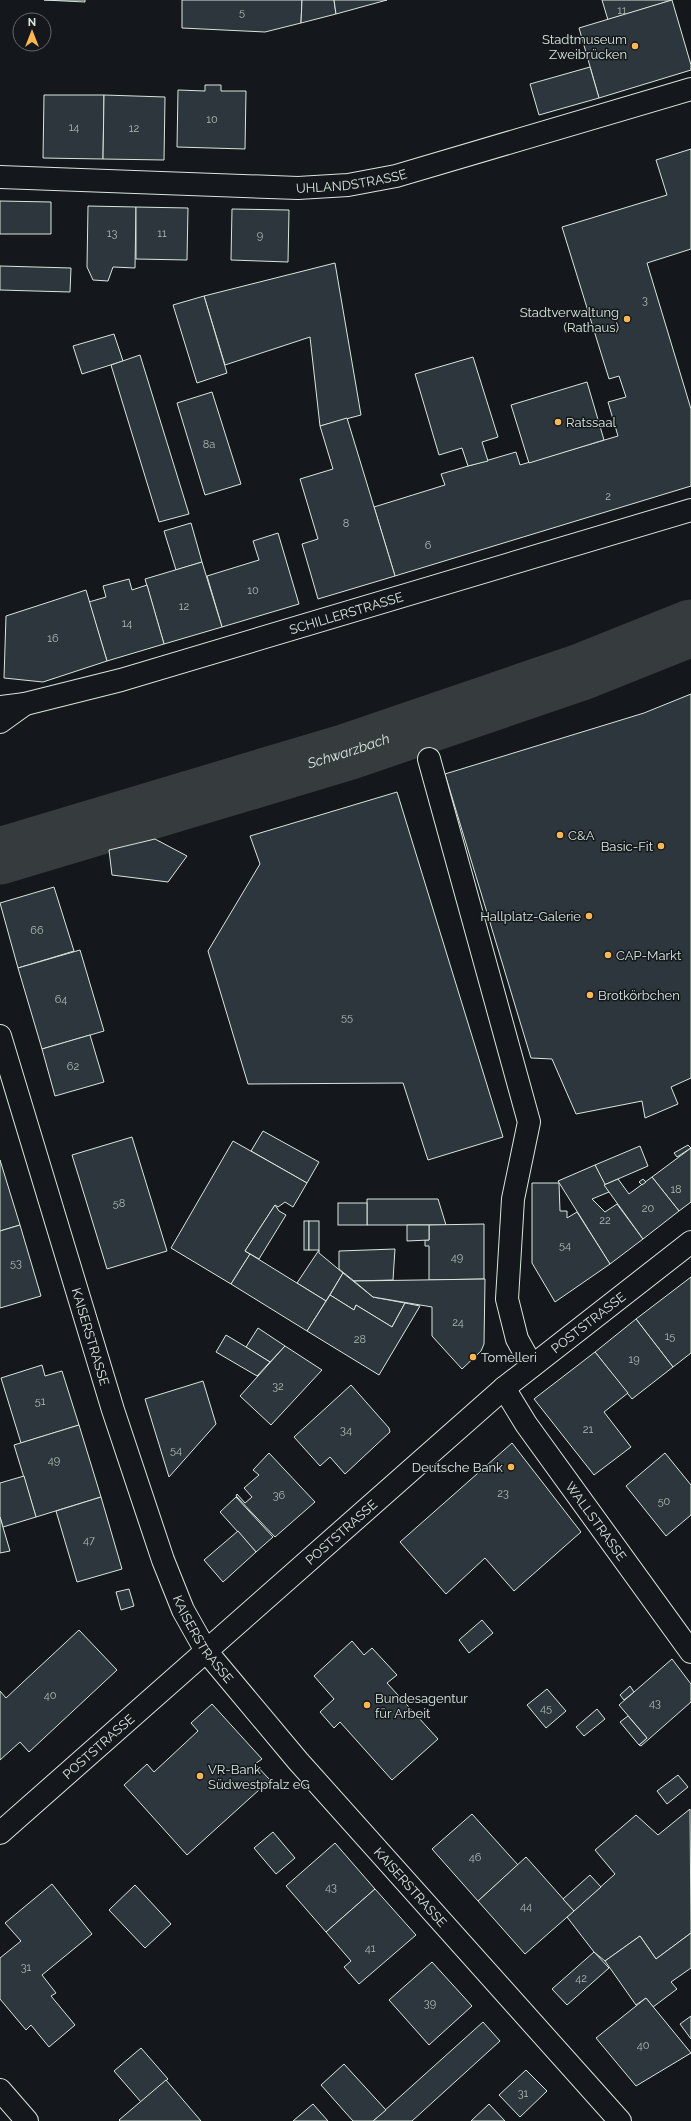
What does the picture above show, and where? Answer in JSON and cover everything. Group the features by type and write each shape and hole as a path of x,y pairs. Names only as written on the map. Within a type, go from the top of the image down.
{"street":[{"name":"UHLANDSTRASSE","path":"0,177 298,188 348,185 396,176 691,89"},
{"name":"SCHILLERSTRASSE","path":"0,707 25,704 121,680 691,510"},
{"path":"0,722 25,704"},
{"path":"429,759 529,1122 513,1199 507,1299 517,1339 532,1366"},
{"name":"KAISERSTRASSE","path":"0,1036 111,1402 163,1560 183,1610 206,1651 298,1761 620,2121"},
{"name":"POSTSTRASSE","path":"0,1833 504,1388 691,1242"},
{"name":"WALLSTRASSE","path":"504,1388 526,1424 691,1652"},
{"path":"0,2090 27,2121"}],"building":[{"path":"44,0 85,0 85,2"},
{"path":"182,0 302,0 301,23 265,32 182,28"},
{"path":"302,0 334,0 336,14 301,23"},
{"path":"334,0 387,0 336,14"},
{"path":"602,0 672,0 608,20"},
{"name":"Stadtmuseum Zweibrücken","path":"672,0 691,65 691,70 599,98 579,28"},
{"path":"590,67 599,98 539,115 530,84"},
{"path":"205,85 221,85 221,91 246,91 245,149 177,147 178,90 205,91"},
{"path":"44,95 104,95 103,159 43,158"},
{"path":"104,95 165,97 164,160 103,159"},
{"name":"Stadtverwaltung (Rathaus)","path":"691,149 691,249 647,263 691,409 691,486 395,576 374,507 445,485 441,474 516,452 520,465 618,436 608,402 626,397 619,376 609,379 562,227 667,195 656,160"},
{"path":"0,201 51,202 51,234 0,234"},
{"path":"88,206 136,207 135,268 113,267 108,281 93,280 87,267"},
{"path":"136,207 188,208 187,260 136,259"},
{"path":"232,209 289,210 288,262 231,260"},
{"path":"335,263 361,415 320,426 310,337 225,365 204,296"},
{"path":"0,266 71,268 70,292 0,290"},
{"path":"204,296 227,373 197,383 173,305"},
{"path":"114,334 123,361 82,374 73,346"},
{"path":"140,355 189,514 159,522 111,365"},
{"path":"473,357 498,437 482,442 488,461 468,466 462,448 439,455 415,374"},
{"name":"Ratssaal","path":"587,382 604,440 529,463 511,405"},
{"path":"212,392 241,484 205,495 177,403"},
{"path":"347,418 395,576 318,599 302,544 318,539 300,479 333,469 320,426"},
{"path":"191,523 202,562 176,570 164,531"},
{"path":"278,533 299,604 222,627 207,576 259,560 253,541"},
{"path":"202,562 222,627 164,644 145,579"},
{"path":"129,579 132,590 147,585 164,644 107,661 89,602 106,597 103,586"},
{"path":"86,590 107,661 43,682 4,678 6,616"},
{"name":"Hallplatz-Galerie","path":"691,694 691,1078 671,1087 678,1104 645,1118 642,1101 576,1114 552,1059 531,1058 445,774 644,713"},
{"path":"397,792 503,1137 428,1160 403,1083 248,1084 208,951 260,864 250,836"},
{"path":"155,839 187,856 168,882 112,875 109,850"},
{"path":"54,887 74,951 18,968 0,903"},
{"path":"80,950 104,1031 42,1049 18,968"},
{"path":"90,1035 104,1082 55,1096 42,1049"},
{"path":"263,1131 319,1162 307,1183 251,1151"},
{"path":"132,1137 167,1251 107,1269 72,1155"},
{"path":"233,1141 307,1183 293,1207 285,1202 278,1207 275,1205 245,1251 250,1254 231,1284 171,1248"},
{"path":"688,1145 691,1148 677,1157 674,1153"},
{"path":"640,1146 648,1166 604,1185 595,1165"},
{"path":"691,1148 691,1202 679,1211 652,1177"},
{"path":"0,1160 20,1225 0,1231"},
{"path":"595,1165 609,1192 592,1199 605,1212 617,1204 643,1239 610,1264 558,1181"},
{"path":"652,1177 679,1211 643,1239 604,1185 618,1179 629,1194"},
{"path":"643,1179 646,1182 642,1185 639,1182"},
{"path":"532,1183 559,1183 560,1211 567,1211 567,1218 577,1212 610,1264 555,1302 532,1263"},
{"path":"367,1199 438,1199 446,1225 367,1225"},
{"path":"338,1203 367,1203 367,1225 338,1225"},
{"path":"275,1205 279,1211 286,1215 259,1259 245,1251"},
{"path":"304,1221 309,1221 309,1250 304,1250"},
{"path":"309,1221 319,1221 319,1250 309,1250"},
{"path":"484,1224 484,1279 429,1280 429,1246 425,1246 425,1240 429,1240 429,1225"},
{"path":"20,1225 41,1296 0,1308 0,1231"},
{"path":"407,1225 429,1225 429,1240 407,1241"},
{"path":"395,1249 393,1280 354,1281 339,1269 339,1251"},
{"path":"319,1250 319,1253 343,1273 326,1301 297,1283"},
{"path":"250,1254 326,1301 307,1331 231,1284"},
{"path":"343,1273 373,1297 405,1303 392,1327 356,1305 354,1310 330,1295"},
{"path":"691,1277 691,1353 673,1367 636,1319"},
{"path":"485,1279 484,1344 481,1351 462,1369 432,1336 432,1307 373,1297 354,1281"},
{"path":"330,1295 354,1310 356,1305 392,1327 405,1303 420,1306 379,1375 307,1331"},
{"path":"636,1319 673,1367 632,1399 595,1352"},
{"path":"258,1328 285,1346 270,1362 246,1347"},
{"path":"226,1335 270,1362 257,1376 216,1352"},
{"path":"285,1346 322,1370 271,1425 240,1396"},
{"path":"595,1352 628,1393 604,1412 631,1447 594,1475 534,1399"},
{"path":"42,1365 45,1376 62,1371 79,1425 21,1443 1,1378"},
{"path":"203,1381 216,1424 169,1477 145,1399"},
{"path":"351,1385 389,1428 390,1432 345,1474 330,1457 320,1466 294,1437"},
{"path":"79,1425 101,1497 36,1517 14,1445"},
{"path":"512,1443 581,1532 514,1591 485,1558 446,1594 400,1542"},
{"path":"269,1453 315,1502 275,1537 236,1496 237,1494 245,1503 252,1497 244,1488 259,1475 253,1470"},
{"path":"665,1453 691,1485 691,1515 666,1536 626,1486"},
{"path":"24,1476 36,1517 3,1527 0,1517 0,1483"},
{"path":"101,1497 122,1569 77,1582 56,1511"},
{"path":"236,1497 273,1537 256,1552 220,1512"},
{"path":"0,1517 10,1551 0,1553"},
{"path":"238,1531 256,1552 223,1582 204,1560"},
{"path":"129,1589 134,1606 121,1610 116,1592"},
{"path":"482,1620 493,1633 469,1653 459,1640"},
{"path":"79,1630 117,1670 29,1752 20,1742 0,1760 0,1691 6,1698"},
{"name":"Bundesagentur für Arbeit","path":"352,1641 364,1655 372,1648 397,1675 387,1683 438,1739 392,1780 340,1722 334,1728 320,1712 334,1699 314,1676"},
{"path":"672,1659 691,1684 691,1702 641,1746 639,1745 647,1738 619,1705"},
{"path":"630,1686 634,1692 624,1700 620,1695"},
{"path":"547,1689 566,1711 546,1728 527,1705"},
{"name":"VR-Bank Südwestpfalz eG","path":"212,1704 262,1759 255,1764 270,1780 187,1855 124,1785 147,1764 154,1772 198,1731 191,1723"},
{"path":"597,1709 605,1719 584,1736 576,1727"},
{"path":"628,1716 647,1738 639,1745 620,1722"},
{"path":"678,1775 688,1787 667,1804 657,1791"},
{"path":"690,1809 691,1933 656,1959 640,1936 605,1961 594,1952 567,1917 615,1874 595,1850 636,1815 658,1835"},
{"path":"472,1814 518,1865 478,1901 432,1849"},
{"path":"273,1832 295,1858 276,1874 254,1848"},
{"path":"335,1843 375,1889 326,1932 286,1886"},
{"path":"526,1857 574,1911 525,1954 478,1901"},
{"path":"590,1875 601,1887 574,1911 563,1899"},
{"path":"52,1884 92,1934 42,1975 56,1993 51,1996 75,2025 49,2047 31,2025 26,2030 0,1999 0,1958 21,1941 5,1923"},
{"path":"135,1885 171,1924 145,1948 109,1910"},
{"path":"375,1889 416,1935 359,1984 344,1967 351,1961 326,1932"},
{"path":"691,1933 691,1968 671,1982 677,1989 653,2007 646,1998 636,2005 605,1961 640,1936 656,1959"},
{"path":"594,1952 609,1968 567,2005 552,1989"},
{"path":"432,1962 472,2006 429,2045 389,2000"},
{"path":"646,1998 691,2053 636,2086 596,2038"},
{"path":"691,2016 691,2039 680,2024"},
{"path":"483,2022 500,2041 412,2121 373,2121"},
{"path":"141,2048 168,2079 141,2102 114,2071"},
{"path":"344,2064 386,2110 373,2121 353,2121 321,2085"},
{"path":"526,2070 547,2091 520,2117 499,2095"},
{"path":"166,2080 201,2121 119,2120"},
{"path":"313,2104 328,2121 293,2121"},
{"path":"489,2104 505,2121 471,2121"}],"waterway":[{"name":"Schwarzbach","path":"0,856 347,752 581,672 691,628"}],"place":[{"name":"Stadtmuseum Zweibrücken","path":"635,46"},
{"name":"Stadtverwaltung (Rathaus)","path":"627,319"},
{"name":"Ratssaal","path":"558,422"},
{"name":"C&A","path":"560,835"},
{"name":"Basic-Fit","path":"661,846"},
{"name":"Hallplatz-Galerie","path":"589,916"},
{"name":"CAP-Markt","path":"608,955"},
{"name":"Brotkörbchen","path":"590,995"},
{"name":"Tomelleri","path":"473,1357"},
{"name":"Deutsche Bank","path":"511,1467"},
{"name":"Bundesagentur für Arbeit","path":"367,1705"},
{"name":"VR-Bank Südwestpfalz eG","path":"200,1776"}]}
